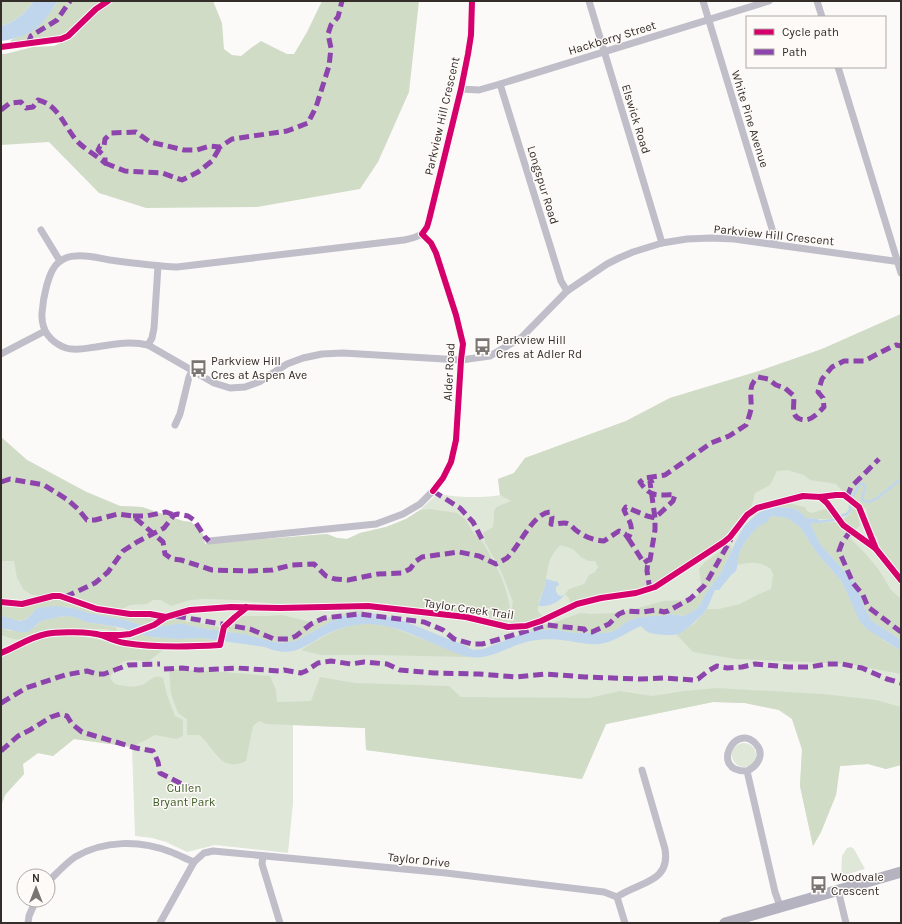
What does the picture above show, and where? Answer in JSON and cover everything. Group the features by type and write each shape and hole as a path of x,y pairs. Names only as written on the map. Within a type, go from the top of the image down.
{"main road":[{"path":"725,923 744,920 780,906 901,872"}],"street":[{"name":"Parkview Hill Crescent","path":"422,234 427,227 429,220 461,89 471,35 472,1"},
{"name":"Elswick Road","path":"589,1 662,243"},
{"name":"White Pine Avenue","path":"703,1 773,232 774,244"},
{"name":"Hackberry Street","path":"461,89 479,90 769,1"},
{"path":"817,1 822,16"},
{"path":"838,68 899,262 901,273"},
{"name":"Longspur Road","path":"500,84 561,281 567,291"},
{"path":"41,230 60,261"},
{"path":"1,354 45,331 42,324 43,304 51,274 60,261 70,257 81,256 176,267 404,240 415,238 422,234"},
{"name":"Alder Road","path":"209,541 376,524 403,514 420,504 443,478 451,462 456,440 463,344 456,315 436,253 431,243 422,234"},
{"name":"Parkview Hill Crescent","path":"45,331 60,345 73,349 138,342 148,344 192,371 223,386 239,388 258,382 292,362 322,354 343,353 461,360 490,356 521,338 567,291 607,264 633,252 662,243 686,239 734,239 899,262"},
{"path":"148,344 152,338 154,328 158,266"},
{"path":"175,425 180,414 189,377 192,371"},
{"path":"744,738 756,744 759,749 760,756 758,763 754,768 748,771 741,771 734,768 727,757 731,744 744,738"},
{"path":"625,923 617,897 625,891 658,877 665,866 666,856 663,841 642,770"},
{"path":"748,771 775,892 780,906"},
{"path":"56,874 64,866 87,851 117,843 141,844 171,852 194,862 160,923"},
{"name":"Taylor Drive","path":"194,862 204,853 213,851 446,873 604,892 617,897"},
{"path":"263,856 262,864 280,923"},
{"path":"838,890 846,923"},
{"path":"28,923 32,908"}],"green space":[{"path":"1,1 34,1 20,16 1,26"},
{"path":"58,1 106,1 94,8 62,37 10,45 11,40 26,33 44,20"},
{"path":"114,1 213,1 222,23 224,49 232,55 241,56 261,41 287,54 294,54 307,32 322,1 419,1 409,92 378,162 360,189 257,207 146,208 99,193 49,142 1,145 1,54 33,47 54,46 73,37 98,12"},
{"name":"Cullen Bryant Park","path":"901,314 901,765 886,769 868,764 840,766 836,795 821,832 813,846 800,786 802,750 792,719 779,710 745,703 713,702 606,724 582,779 366,750 365,728 293,725 293,804 288,853 215,845 187,852 166,842 152,838 135,836 132,747 74,739 53,756 38,753 23,764 24,774 5,795 1,806 1,437 27,460 85,491 120,506 142,507 183,521 191,522 203,534 205,544 327,534 337,538 347,539 360,533 386,527 406,519 420,510 438,493 451,496 469,497 500,495 498,479 514,473 525,458 626,421 670,398 759,371 822,349"},
{"path":"901,314 901,574 879,546 877,537 872,533 866,509 846,495 836,484 810,480 804,475 787,470 777,471 770,485 755,493 751,509 743,516 729,536 667,578 641,590 593,598 570,604 569,598 565,594 569,589 584,584 589,575 595,572 598,567 595,561 588,561 581,557 573,549 560,545 550,560 545,585 538,605 538,612 544,617 530,623 509,625 513,602 502,573 485,542 483,533 493,527 494,511 496,507 511,501 500,495 498,479 514,473 525,458 626,421 670,398 759,371 822,349"},
{"path":"1,437 27,460 86,492 120,506 142,507 183,521 191,522 203,534 205,544 327,534 337,538 347,539 360,533 386,527 406,519 420,510 430,509 457,513 465,519 475,535 478,534 501,576 510,606 510,614 507,624 456,613 375,604 276,604 238,600 204,599 190,600 171,606 161,600 153,600 147,604 130,605 118,611 86,605 59,595 51,594 40,596 30,594 24,590 17,578 14,561 1,561"},
{"path":"853,503 859,517 860,526 855,530 846,525 842,520 850,514"},
{"path":"775,504 792,504 805,507 807,511 812,513 828,508 833,517 831,519 806,518 799,511 792,508 775,507"},
{"path":"773,516 787,518 800,527 816,552 842,582 853,605 883,640 901,651 901,674 848,664 735,659 693,652 677,635 695,623 707,609 719,609 740,604 771,589 773,575 771,569 755,563 737,565 744,543 749,536 760,524"},
{"path":"835,522 840,524 848,532 850,538 879,570 891,590 901,599 901,640 872,621 865,609 856,584 820,544 811,525 811,523"},
{"path":"730,544 732,549 721,573 706,593 700,605 688,614 683,616 671,614 637,618 628,621 614,631 605,633 575,633 552,629 527,632 535,625 553,623 580,613 613,613 663,601 695,598 702,590 699,569 705,562"},
{"path":"56,597 97,611 158,617 159,619 158,621 144,626 125,620 66,607 34,611 23,620 15,620 1,616 1,603 23,605"},
{"path":"364,608 363,613 341,616 296,641 282,643 224,631 225,627 231,621 240,616 282,615 311,622"},
{"path":"64,616 74,617 86,622 115,627 117,630 53,630 44,631 24,640 13,639 1,635 1,628 10,631 35,627 41,621"},
{"path":"176,617 187,622 196,622 222,628 222,631 184,624 150,628"},
{"path":"357,624 376,624 391,627 470,657 321,655 301,650 335,631"},
{"path":"138,633 152,637 177,639 201,638 220,641 219,643 205,644 149,644 108,637 129,637"},
{"path":"53,635 85,637 130,646 164,649 148,662 130,660 121,663 113,671 110,678 115,684 124,686 138,686 145,684 156,677 163,678 167,695 175,716 183,720 183,736 176,739 155,735 132,747 74,739 53,756 38,753 23,764 24,774 5,795 1,806 1,656 25,645"},
{"path":"169,669 270,676 276,690 277,702 311,701 320,677 355,683 449,686 461,697 589,698 620,691 652,696 717,688 823,694 876,700 901,707 901,765 886,769 868,764 840,766 836,795 821,832 813,846 800,786 802,749 792,719 779,710 745,703 713,702 606,724 582,779 366,750 365,728 266,724 259,721 253,726 246,761 237,764 230,764 224,762 199,735 187,735 187,719 178,713 171,694"},
{"path":"744,743 749,744 755,750 755,760 749,766 744,767 739,766 733,760 732,755 733,750 739,744"},
{"path":"851,847 854,849 865,869 841,876 842,856 847,848"}],"water":[{"path":"34,1 58,1 38,27 27,34 14,39 1,41 1,26 20,16"},
{"path":"775,507 792,508 799,511 806,518 818,519 820,523 811,523 811,525 820,544 856,584 865,609 872,621 901,640 901,651 867,629 860,622 842,582 816,552 800,527 787,518 773,516 769,518 767,522 762,524 749,537 739,554 735,572 719,590 715,590 704,613 685,630 676,635 654,634 646,631 641,626 605,643 587,644 547,639 535,640 486,656 470,657 463,656 406,632 376,624 362,624 344,627 331,632 300,649 284,652 275,651 265,647 201,638 177,639 152,637 131,632 124,628 86,622 74,617 64,616 41,621 28,632 1,628 1,616 20,621 28,618 37,608 53,606 74,608 88,613 125,620 150,628 184,624 206,629 244,634 282,643 296,641 341,616 363,613 376,614 401,620 473,650 483,649 527,632 552,629 575,633 605,633 614,631 628,621 637,618 671,614 683,616 695,610 700,605 706,593 721,573 745,525 757,514 766,509"},
{"path":"546,579 558,582 559,585 556,587 556,591 558,595 562,596 565,594 560,600 553,604 538,606 545,586"}],"waterway":[{"path":"817,522 834,520 837,517 847,514 850,510 850,501 860,484 863,484 865,487 862,500 867,502 876,499 901,479"}],"marked path":[{"path":"28,44 31,36 57,20 70,1"},
{"path":"1,110 10,103 21,102 26,108 33,107 38,100 46,103 57,112 80,144 105,163 105,157 98,150 100,146 104,146 105,139 111,133 136,132 150,142 184,150 197,150 210,146 220,147 232,139 287,131 308,123 316,107 329,66 331,48 328,34 331,25 338,17 342,1"},
{"path":"105,163 125,171 162,173 182,180 198,172 212,161 220,147"},
{"path":"1,482 10,479 44,485 68,500 87,520 95,520 118,514 133,516 163,542 165,554 172,559 181,560 212,570 272,570 292,565 314,564 326,576 335,579 348,580 378,574 402,573 410,569 416,561 422,557 459,552 479,556 496,564 507,558 512,553 532,524 538,518 550,512 552,517 551,524 567,523 580,533 590,538 604,541 619,531 625,534 628,538 631,527 624,510 626,507 655,518 673,501 675,495 659,495 651,493 640,482 645,478 665,475 711,443 729,436 746,425 751,409 751,388 752,384 758,377 768,379 776,385 785,388 794,396 794,413 796,416 800,419 807,420 814,417 824,407 823,398 818,392 822,379 832,367 844,361 864,361 891,347 896,345 901,346"},
{"path":"847,497 851,487 879,459"},
{"path":"650,590 647,571 655,530 655,518 650,482 657,478"},
{"path":"433,491 460,508 473,522 484,543"},
{"path":"133,516 146,516 166,512 174,515"},
{"path":"65,597 95,583 108,572 123,551 164,528 174,515 178,514 188,516 194,520 209,541"},
{"path":"851,530 842,543 839,551 853,583 863,595 868,607 901,632"},
{"path":"628,538 644,563 648,560"},
{"path":"176,616 250,629 274,639 289,639 296,636 311,624 324,618 359,614 424,622 443,630 454,639 472,644 482,644 547,625 584,629 586,632 592,632 609,624 619,614 626,611 642,612 656,610 664,612 690,599 704,586 731,539"},
{"path":"164,669 182,668 199,670 237,668 284,670 301,673 318,663 331,661 351,664 364,662 387,664 400,670 434,673 516,677 546,674 585,677 693,680 698,679 717,666 727,668 755,664 809,667 827,664 842,664 862,668 887,679 901,683"},
{"path":"1,703 26,688 65,675 87,671 97,674 104,674 128,665 160,664"},
{"path":"1,751 18,736 51,717 60,714 67,716 72,724 82,732 136,748 153,751 158,762 160,773 188,787"}],"cycle path":[{"path":"1,47 61,39 68,36 96,9 108,1"},
{"path":"433,491 443,478 451,462 456,440 463,344 456,315 436,253 431,243 422,234 427,227 429,220 461,89 471,35 472,1"},
{"name":"Taylor Creek Trail","path":"101,635 130,634 154,625 166,617 190,610 231,607 280,608 368,606 466,617 508,627 526,626 541,621 577,604 601,598 636,593 655,587 724,542 730,537 747,515 757,508 803,496 820,497 844,495 859,507 876,549 901,580"},
{"path":"820,497 827,503 843,525 875,548"},
{"path":"1,602 22,604 53,596 60,596 97,609 166,617"},
{"path":"1,653 34,637 58,632 90,633 101,635 116,641 148,646 184,647 220,645 224,627 246,607"}],"place":[{"name":"Parkview Hill Cres at Adler Rd","path":"483,347"},
{"name":"Parkview Hill Cres at Aspen Ave","path":"198,368"},
{"name":"Woodvale Crescent","path":"818,884"}]}
